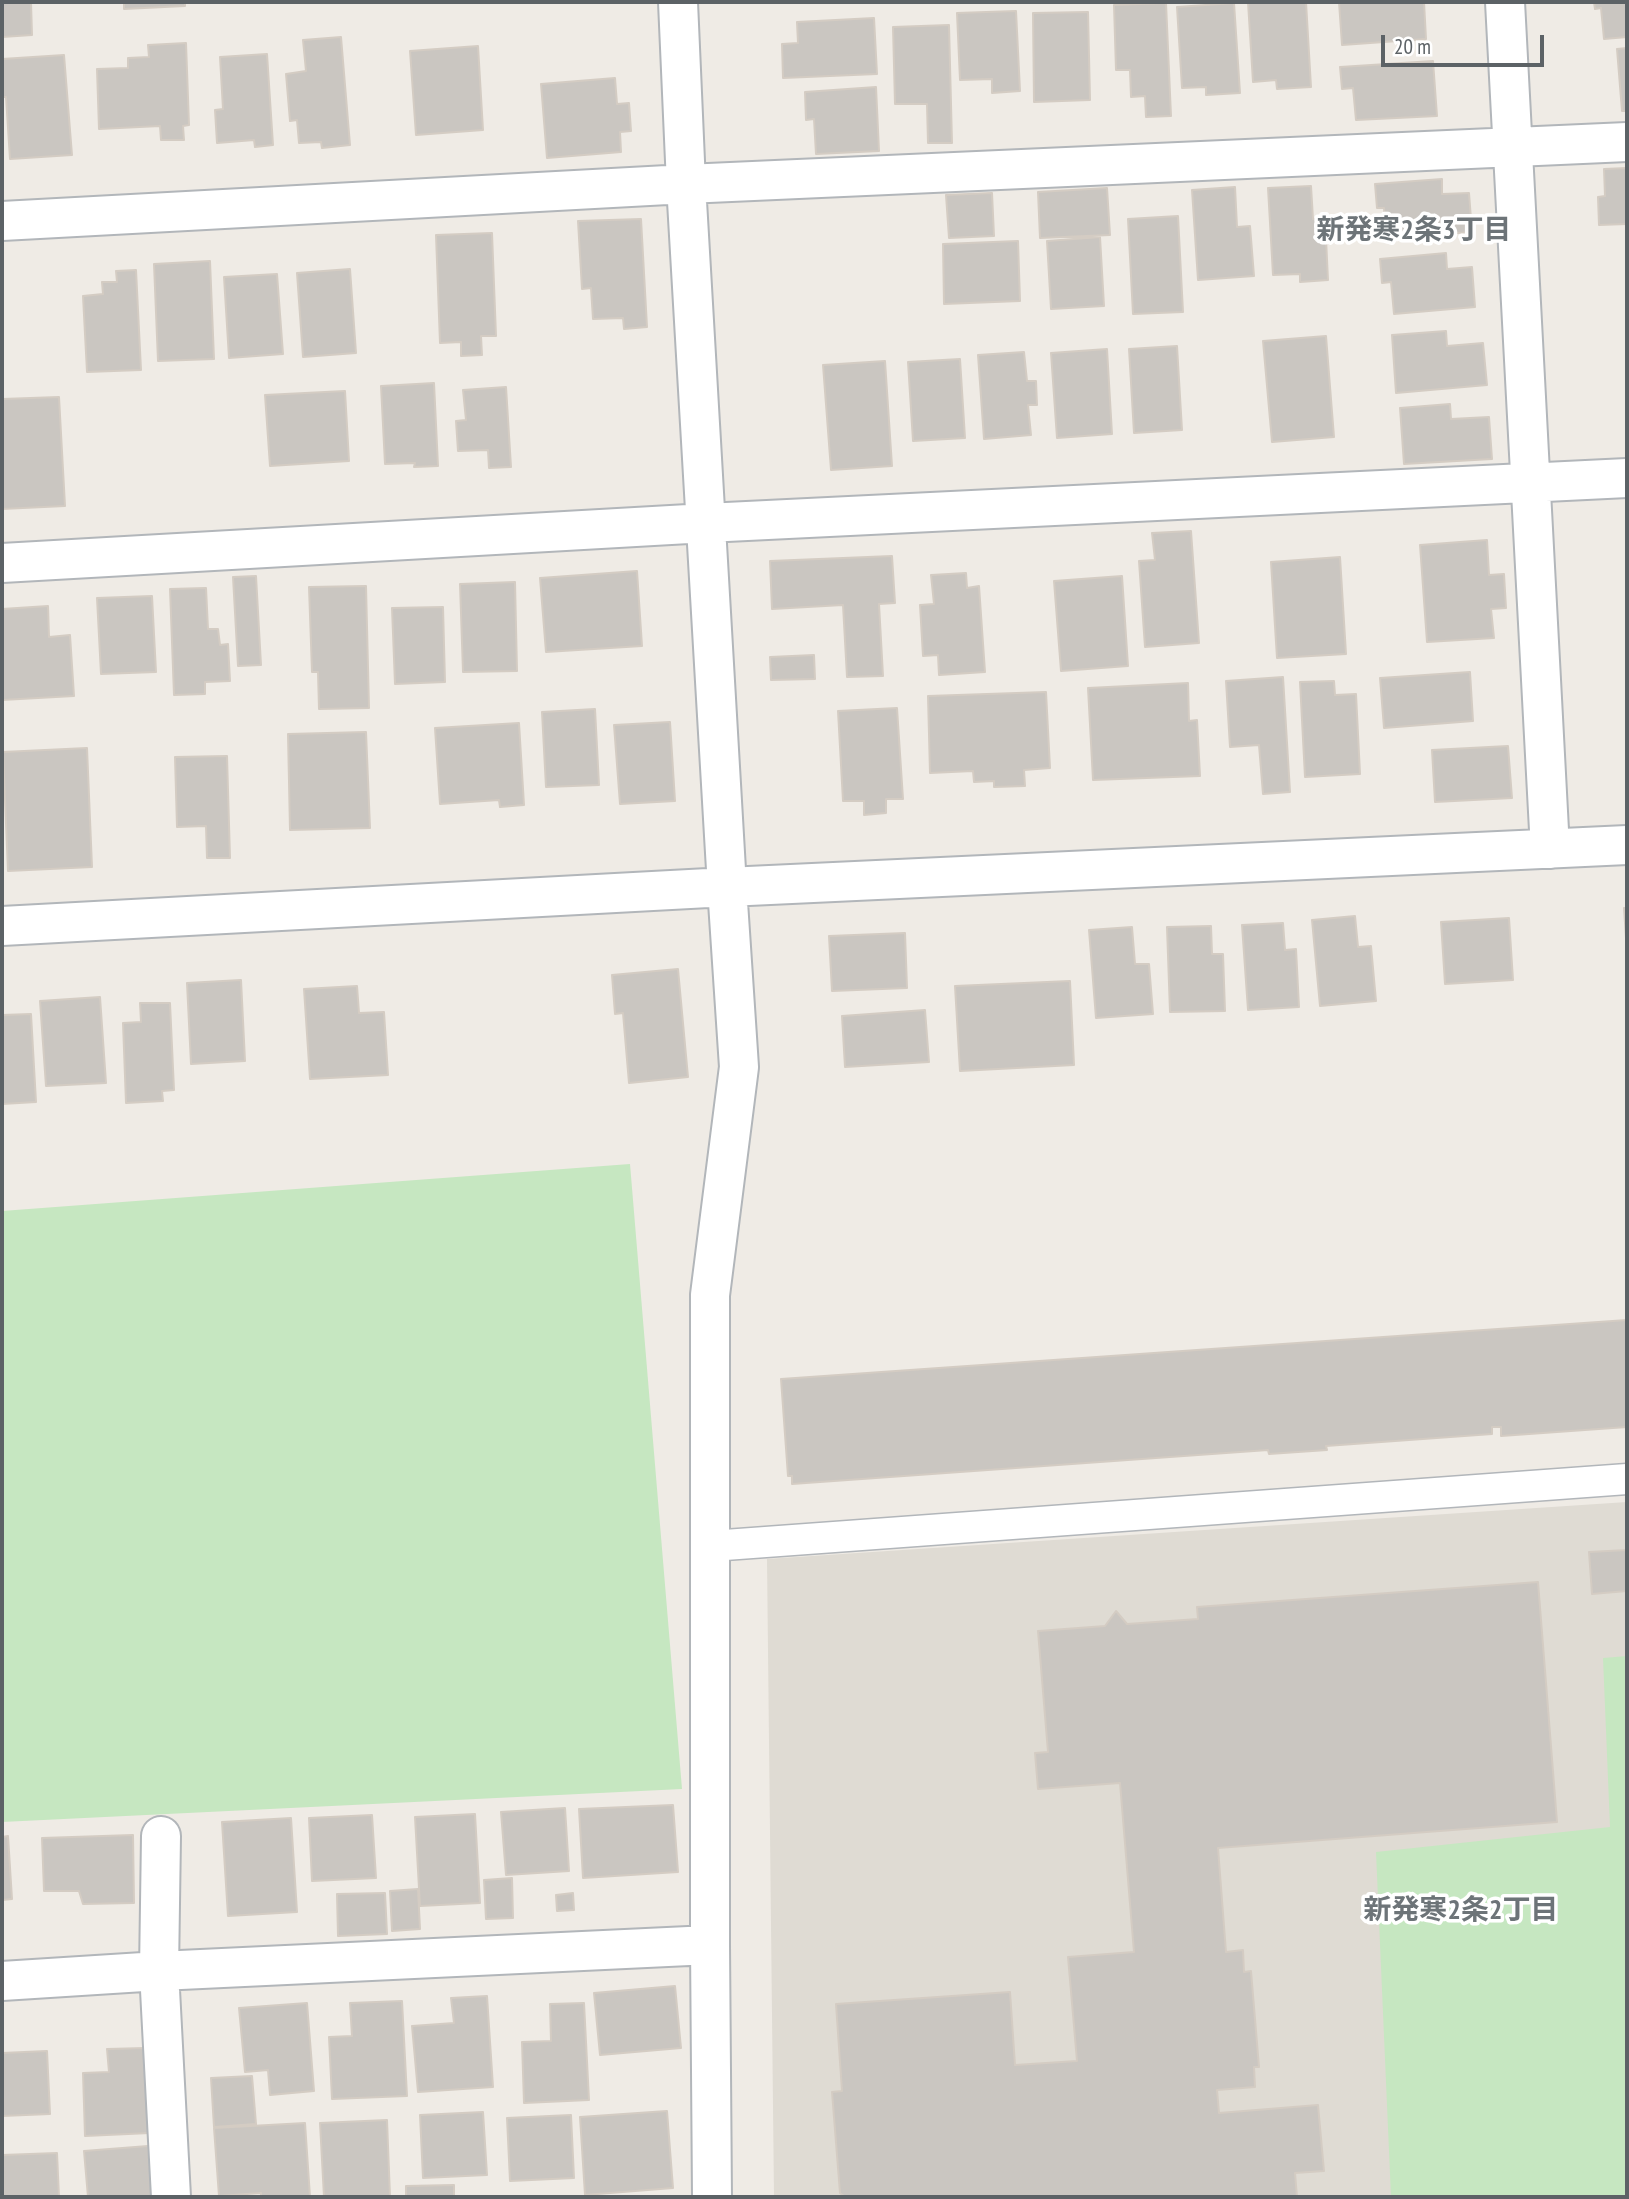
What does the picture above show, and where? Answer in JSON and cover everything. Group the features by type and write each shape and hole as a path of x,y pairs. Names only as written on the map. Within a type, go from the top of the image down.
{"street":[{"path":"678,2 739,1067 710,1295 712,2197"},
{"path":"1506,2 1550,849"},
{"path":"2,221 687,184 1627,142"},
{"path":"2,563 706,523 1627,478"},
{"path":"2,926 727,887 1627,845"},
{"path":"160,1836 159,1971 171,2197"},
{"path":"2,1981 710,1945"}],"lane":[{"path":"711,1545 1627,1479"}],"shaded area":[{"path":"1627,1502 1627,2197 774,2197 767,1559"}],"green space":[{"path":"630,1164 682,1789 2,1822 2,1211"},
{"path":"1627,1656 1627,2197 1391,2197 1376,1852 1610,1827 1603,1658"}],"building":[{"path":"2,2 31,2 32,35 2,37"},
{"path":"124,2 185,2 185,6 124,9"},
{"path":"1248,2 1306,2 1311,87 1277,89 1276,80 1253,82"},
{"path":"1339,2 1424,2 1426,39 1342,45"},
{"path":"1594,2 1627,2 1627,37 1604,39 1601,8 1595,9"},
{"path":"1166,3 1171,116 1146,117 1145,96 1131,97 1130,70 1116,70 1114,5"},
{"path":"1234,3 1240,93 1206,95 1206,87 1182,88 1177,7"},
{"path":"1016,11 1020,91 992,93 992,79 960,80 957,13"},
{"path":"1088,12 1090,100 1034,102 1033,13"},
{"path":"874,18 877,74 783,78 782,44 798,43 797,22"},
{"path":"949,25 952,143 928,143 927,104 895,104 893,27"},
{"path":"341,37 350,145 322,148 321,142 299,143 297,120 290,121 286,74 306,71 303,40"},
{"path":"186,43 189,125 183,126 184,140 161,140 160,126 99,129 97,69 128,68 128,58 149,57 148,45"},
{"path":"478,46 483,130 416,135 410,51"},
{"path":"1627,48 1627,111 1622,111 1617,49"},
{"path":"267,54 273,145 255,147 254,140 217,143 215,110 223,109 220,57"},
{"path":"64,55 72,155 10,159 6,97 2,97 2,59"},
{"path":"1433,61 1437,116 1356,120 1353,88 1342,89 1340,67"},
{"path":"615,78 617,104 629,103 631,131 620,132 621,152 547,158 541,84"},
{"path":"876,87 879,151 816,154 814,119 806,120 805,92"},
{"path":"1627,168 1627,224 1599,225 1598,197 1605,196 1604,169"},
{"path":"1442,179 1442,194 1469,193 1472,232 1386,238 1384,208 1377,208 1375,184"},
{"path":"1311,186 1313,219 1325,218 1328,280 1300,282 1300,274 1273,275 1268,188"},
{"path":"1235,187 1237,227 1250,226 1254,276 1198,280 1192,190"},
{"path":"1107,188 1110,235 1040,238 1038,192"},
{"path":"992,193 994,236 949,238 946,195"},
{"path":"1178,216 1183,312 1133,314 1128,219"},
{"path":"641,219 647,327 624,329 623,318 593,319 591,288 582,289 578,221"},
{"path":"492,233 496,336 481,336 482,355 461,356 461,342 440,343 436,235"},
{"path":"1100,237 1104,306 1051,309 1047,241"},
{"path":"1018,241 1020,301 944,304 943,244"},
{"path":"1446,253 1447,269 1472,267 1475,307 1394,314 1391,282 1382,283 1380,259"},
{"path":"210,261 214,359 158,361 154,264"},
{"path":"350,269 356,353 303,357 297,273"},
{"path":"136,270 141,370 87,372 83,296 103,294 102,282 117,282 116,271"},
{"path":"277,274 283,354 229,358 224,277"},
{"path":"1446,331 1447,346 1483,343 1487,385 1396,393 1392,335"},
{"path":"1326,336 1334,437 1272,442 1263,341"},
{"path":"1177,346 1182,430 1134,433 1129,349"},
{"path":"1107,349 1112,434 1057,438 1051,353"},
{"path":"1024,352 1027,381 1036,381 1037,405 1028,405 1031,435 984,439 978,355"},
{"path":"960,359 965,438 913,441 908,362"},
{"path":"885,361 892,466 831,470 823,365"},
{"path":"434,383 438,466 414,467 415,463 385,464 381,386"},
{"path":"506,387 511,467 489,468 488,450 458,451 456,421 466,420 463,390"},
{"path":"345,391 349,461 270,466 265,395"},
{"path":"59,397 65,506 2,509 2,399"},
{"path":"1450,404 1451,419 1489,417 1492,459 1404,464 1400,408"},
{"path":"1191,531 1199,643 1145,647 1139,561 1155,560 1152,533"},
{"path":"1487,540 1489,575 1504,574 1506,608 1491,609 1494,638 1427,642 1420,545"},
{"path":"892,556 895,603 879,604 883,676 847,677 843,605 772,609 770,561"},
{"path":"1340,557 1346,654 1277,658 1271,562"},
{"path":"637,571 642,646 546,652 540,578"},
{"path":"966,573 967,588 979,586 985,672 939,675 938,655 923,656 920,605 934,604 931,575"},
{"path":"256,576 261,665 238,666 233,577"},
{"path":"1122,576 1128,666 1061,671 1054,581"},
{"path":"515,582 517,671 463,672 460,584"},
{"path":"366,586 369,708 319,709 318,672 312,672 309,587"},
{"path":"206,588 208,629 218,629 220,645 228,644 230,681 205,682 205,694 174,695 170,589"},
{"path":"152,596 156,672 101,674 97,598"},
{"path":"48,606 49,637 70,635 74,696 2,700 2,609"},
{"path":"443,607 445,682 395,684 392,608"},
{"path":"814,655 815,679 771,680 770,657"},
{"path":"1470,672 1473,721 1384,728 1380,678"},
{"path":"1283,677 1290,792 1263,794 1259,745 1230,747 1226,681"},
{"path":"1334,681 1335,695 1356,694 1360,774 1305,777 1300,682"},
{"path":"1188,683 1189,721 1197,720 1200,776 1093,780 1088,688"},
{"path":"1046,692 1050,768 1024,770 1025,786 994,787 994,781 974,782 973,771 930,773 928,696"},
{"path":"897,708 903,799 886,799 886,813 864,815 864,801 843,801 838,711"},
{"path":"595,709 599,785 546,787 542,712"},
{"path":"670,722 675,801 620,804 614,725"},
{"path":"519,723 524,805 500,807 499,800 440,804 435,728"},
{"path":"366,732 370,828 290,830 288,734"},
{"path":"1508,746 1512,798 1435,802 1432,750"},
{"path":"87,748 92,867 8,871 3,752"},
{"path":"227,756 230,858 207,858 206,826 177,827 175,757"},
{"path":"1624,908 1627,908 1627,953"},
{"path":"1355,916 1358,947 1371,946 1376,1001 1320,1006 1312,920"},
{"path":"1509,918 1513,980 1445,984 1441,922"},
{"path":"1283,923 1285,950 1296,949 1299,1007 1248,1010 1242,925"},
{"path":"1211,926 1212,954 1223,954 1225,1011 1170,1012 1167,927"},
{"path":"1132,927 1135,964 1149,964 1153,1014 1096,1018 1089,930"},
{"path":"905,933 907,988 832,991 829,936"},
{"path":"678,969 688,1077 629,1083 623,1013 615,1014 612,975"},
{"path":"241,980 245,1061 191,1064 187,983"},
{"path":"1070,981 1074,1065 960,1071 955,986"},
{"path":"357,986 359,1013 384,1012 388,1075 310,1079 304,989"},
{"path":"100,997 106,1083 46,1086 40,1001"},
{"path":"140,1003 170,1003 174,1090 162,1091 163,1101 126,1103 123,1023 141,1022"},
{"path":"925,1010 929,1062 845,1067 842,1016"},
{"path":"31,1014 36,1102 2,1104 2,1015"},
{"path":"1627,1320 1627,1427 1501,1436 1501,1427 1492,1427 1492,1434 1326,1446 1327,1450 1269,1454 1268,1450 792,1484 792,1476 788,1476 781,1379"},
{"path":"1627,1550 1627,1591 1592,1594 1589,1552"},
{"path":"1538,1582 1557,1822 1218,1848 1226,1952 1243,1950 1244,1972 1251,1971 1259,2067 1254,2067 1255,2087 1217,2090 1219,2113 1318,2105 1324,2171 1295,2173 1297,2197 845,2197 840,2193 832,2092 842,2091 836,2004 1010,1992 1015,2065 1077,2061 1068,1957 1134,1952 1120,1783 1038,1789 1035,1753 1048,1752 1038,1631 1105,1626 1116,1611 1127,1624 1198,1619 1197,1607"},
{"path":"673,1805 678,1872 583,1878 579,1809"},
{"path":"565,1808 569,1871 506,1875 501,1812"},
{"path":"475,1814 480,1903 420,1906 415,1817"},
{"path":"372,1815 376,1878 312,1881 309,1818"},
{"path":"291,1818 297,1912 228,1916 222,1822"},
{"path":"133,1835 134,1903 83,1904 79,1891 44,1891 42,1838"},
{"path":"8,1836 12,1899 2,1900 2,1837"},
{"path":"512,1878 513,1918 486,1919 484,1880"},
{"path":"418,1889 420,1929 392,1931 390,1891"},
{"path":"385,1893 387,1934 338,1936 337,1894"},
{"path":"573,1893 574,1910 557,1911 556,1895"},
{"path":"675,1986 681,2048 600,2055 594,1993"},
{"path":"487,1996 493,2087 418,2092 412,2026 454,2023 451,1998"},
{"path":"402,2001 407,2096 332,2099 329,2037 352,2036 350,2003"},
{"path":"307,2003 314,2091 270,2095 268,2070 245,2072 239,2008"},
{"path":"584,2003 589,2100 524,2103 522,2042 551,2041 550,2004"},
{"path":"146,2048 150,2133 85,2136 83,2073 109,2072 107,2049"},
{"path":"47,2051 50,2114 2,2116 2,2053"},
{"path":"252,2076 256,2124 214,2127 211,2078"},
{"path":"667,2111 673,2188 585,2195 580,2117"},
{"path":"483,2112 487,2175 423,2178 420,2115"},
{"path":"571,2115 574,2178 510,2181 507,2118"},
{"path":"387,2120 390,2197 324,2197 320,2123"},
{"path":"305,2123 310,2197 261,2197 261,2193 219,2196 214,2128"},
{"path":"148,2146 152,2197 88,2197 84,2151"},
{"path":"57,2153 59,2197 2,2197 2,2155"},
{"path":"454,2185 454,2197 406,2197 406,2186"}],"district":[{"name":"新発寒2条3丁目","path":"1414,231"},
{"name":"新発寒2条2丁目","path":"1461,1911"}]}
